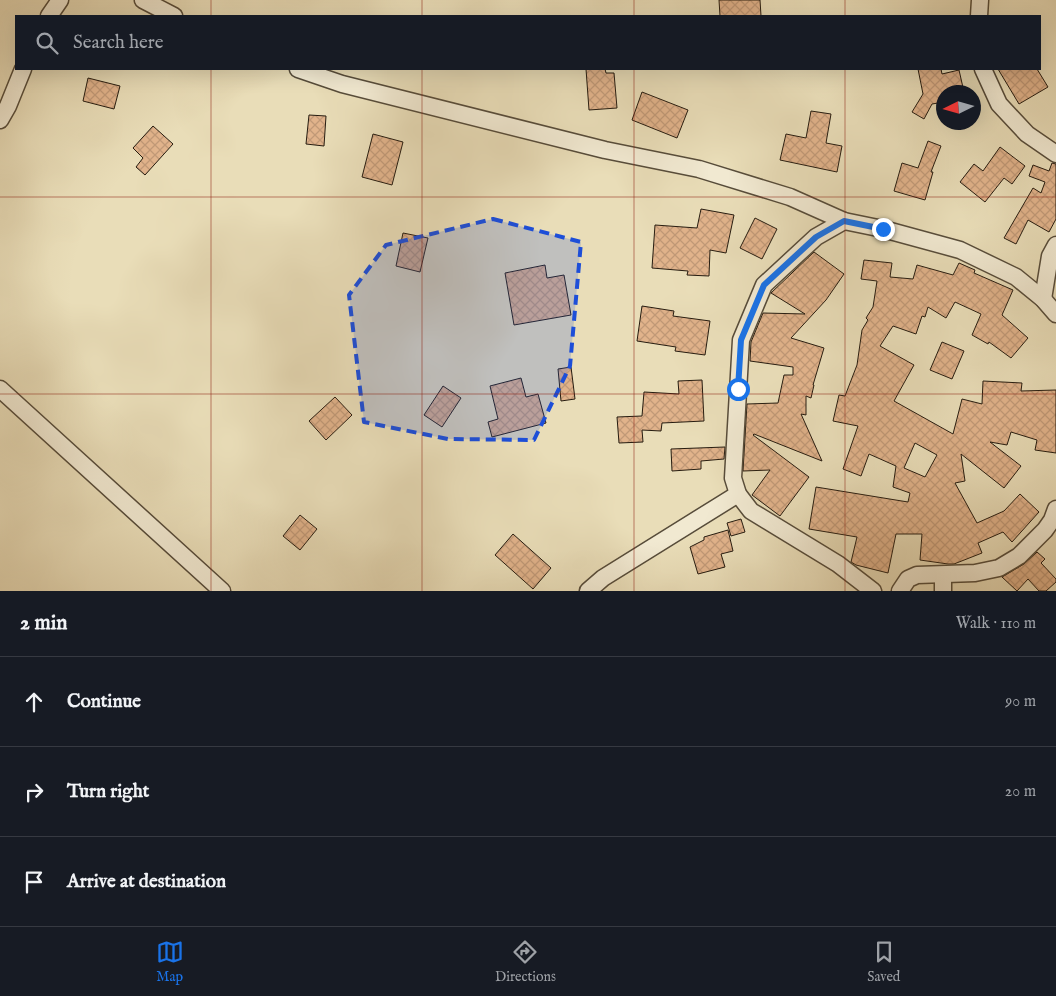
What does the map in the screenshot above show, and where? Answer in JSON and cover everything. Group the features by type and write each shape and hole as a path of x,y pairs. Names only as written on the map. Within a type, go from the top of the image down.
{"street":[{"path":"50,15 60,0"},
{"path":"143,0 172,15"},
{"path":"980,0 980,15"},
{"path":"0,120 8,106 23,70"},
{"path":"301,70 342,84 605,150 699,169 790,197 844,221 883,229 960,250 1016,277 1043,299 1056,314"},
{"path":"983,70 999,104 1027,134 1056,154"},
{"path":"844,221 816,237 764,285 741,340 733,478 738,494 751,511 838,564 873,591"},
{"path":"1043,299 1050,256 1056,245"},
{"path":"0,389 222,591"},
{"path":"588,591 611,572 738,494"},
{"path":"900,591 908,579 918,575 975,573 1000,568 1019,556 1055,517"},
{"path":"943,574 943,591"}],"highlighted area":[{"path":"493,219 581,242 570,366 534,440 448,439 364,422 349,295 386,245"}],"building":[{"path":"719,0 760,0 761,15 720,15"},
{"path":"586,70 605,70 606,73 614,73 617,108 589,110"},
{"path":"918,70 941,70 942,74 959,70 962,85 936,85 936,103 932,104 924,119 912,112 923,94"},
{"path":"999,70 1038,70 1048,87 1019,104"},
{"path":"88,78 120,86 114,109 83,101"},
{"path":"642,92 688,110 677,138 632,120"},
{"path":"811,111 831,114 826,143 842,146 837,172 780,160 786,134 806,138"},
{"path":"309,115 326,116 324,146 306,144"},
{"path":"153,126 173,144 145,175 136,167 143,158 133,148"},
{"path":"373,134 403,142 392,185 362,177"},
{"path":"928,141 941,146 931,172 933,172 925,200 894,191 902,163 918,168"},
{"path":"1000,147 1025,166 1012,184 1004,178 985,202 960,182 974,164 983,171"},
{"path":"1052,163 1056,164 1056,219 1049,232 1028,220 1016,244 1004,238 1033,188 1041,193 1045,182 1029,176 1033,165 1049,171"},
{"path":"701,209 734,215 726,253 710,250 709,276 687,275 688,271 652,268 655,225 697,228"},
{"path":"755,218 777,229 762,259 740,248"},
{"path":"403,233 428,238 420,272 396,266"},
{"path":"814,252 844,274 826,300 791,338 824,348 811,398 806,396 806,415 801,414 822,461 753,435 809,477 780,516 752,495 770,470 743,471 747,404 778,403 784,375 793,375 793,367 750,361 751,342 763,313 805,314 771,293"},
{"path":"864,260 892,263 890,277 913,279 917,265 953,275 959,263 975,270 974,273 1013,290 1002,315 1028,338 1011,358 989,342 988,344 972,335 981,314 955,302 946,318 928,307 925,317 922,316 916,334 893,326 880,346 914,365 894,401 953,434 962,399 982,404 983,381 1022,383 1021,391 1056,390 1056,453 1035,450 1037,440 1011,432 1007,445 990,442 1021,466 1004,488 961,454 965,481 955,483 977,523 1004,511 1020,494 1039,512 1012,542 1003,532 978,543 982,553 954,564 948,564 920,560 922,534 896,534 888,573 851,562 857,537 809,529 816,487 908,502 910,493 893,487 896,466 869,454 861,476 843,469 858,426 833,421 839,395 845,396 857,365 862,330 868,320 866,318 873,307 877,281 861,279","holes":["915,443 937,455 925,477 904,468"]},
{"path":"545,265 547,278 564,275 571,315 514,325 505,273"},
{"path":"642,306 674,311 673,316 710,321 705,355 675,351 676,347 637,341"},
{"path":"942,342 964,351 952,379 930,370"},
{"path":"571,367 575,399 561,401 558,369"},
{"path":"521,378 526,397 538,394 546,423 492,437 488,422 498,419 490,386"},
{"path":"702,380 704,421 662,423 661,431 642,430 643,442 619,443 617,417 642,416 644,392 679,394 678,381"},
{"path":"443,386 461,398 442,427 424,415"},
{"path":"335,397 352,415 326,440 309,421"},
{"path":"725,447 724,459 701,461 701,469 672,471 671,449"},
{"path":"300,515 317,529 300,550 283,536"},
{"path":"741,519 745,532 731,536 727,523"},
{"path":"728,530 733,551 721,554 725,567 698,574 690,547 704,540 704,537"},
{"path":"513,534 551,568 533,589 495,555"},
{"path":"1037,552 1045,559 1041,563 1056,579 1056,582 1046,591 1039,591 1028,579 1017,591 1002,577 1024,564"}],"route":[{"path":"738,389 741,340 764,285 816,237 844,221 883,229"}]}
